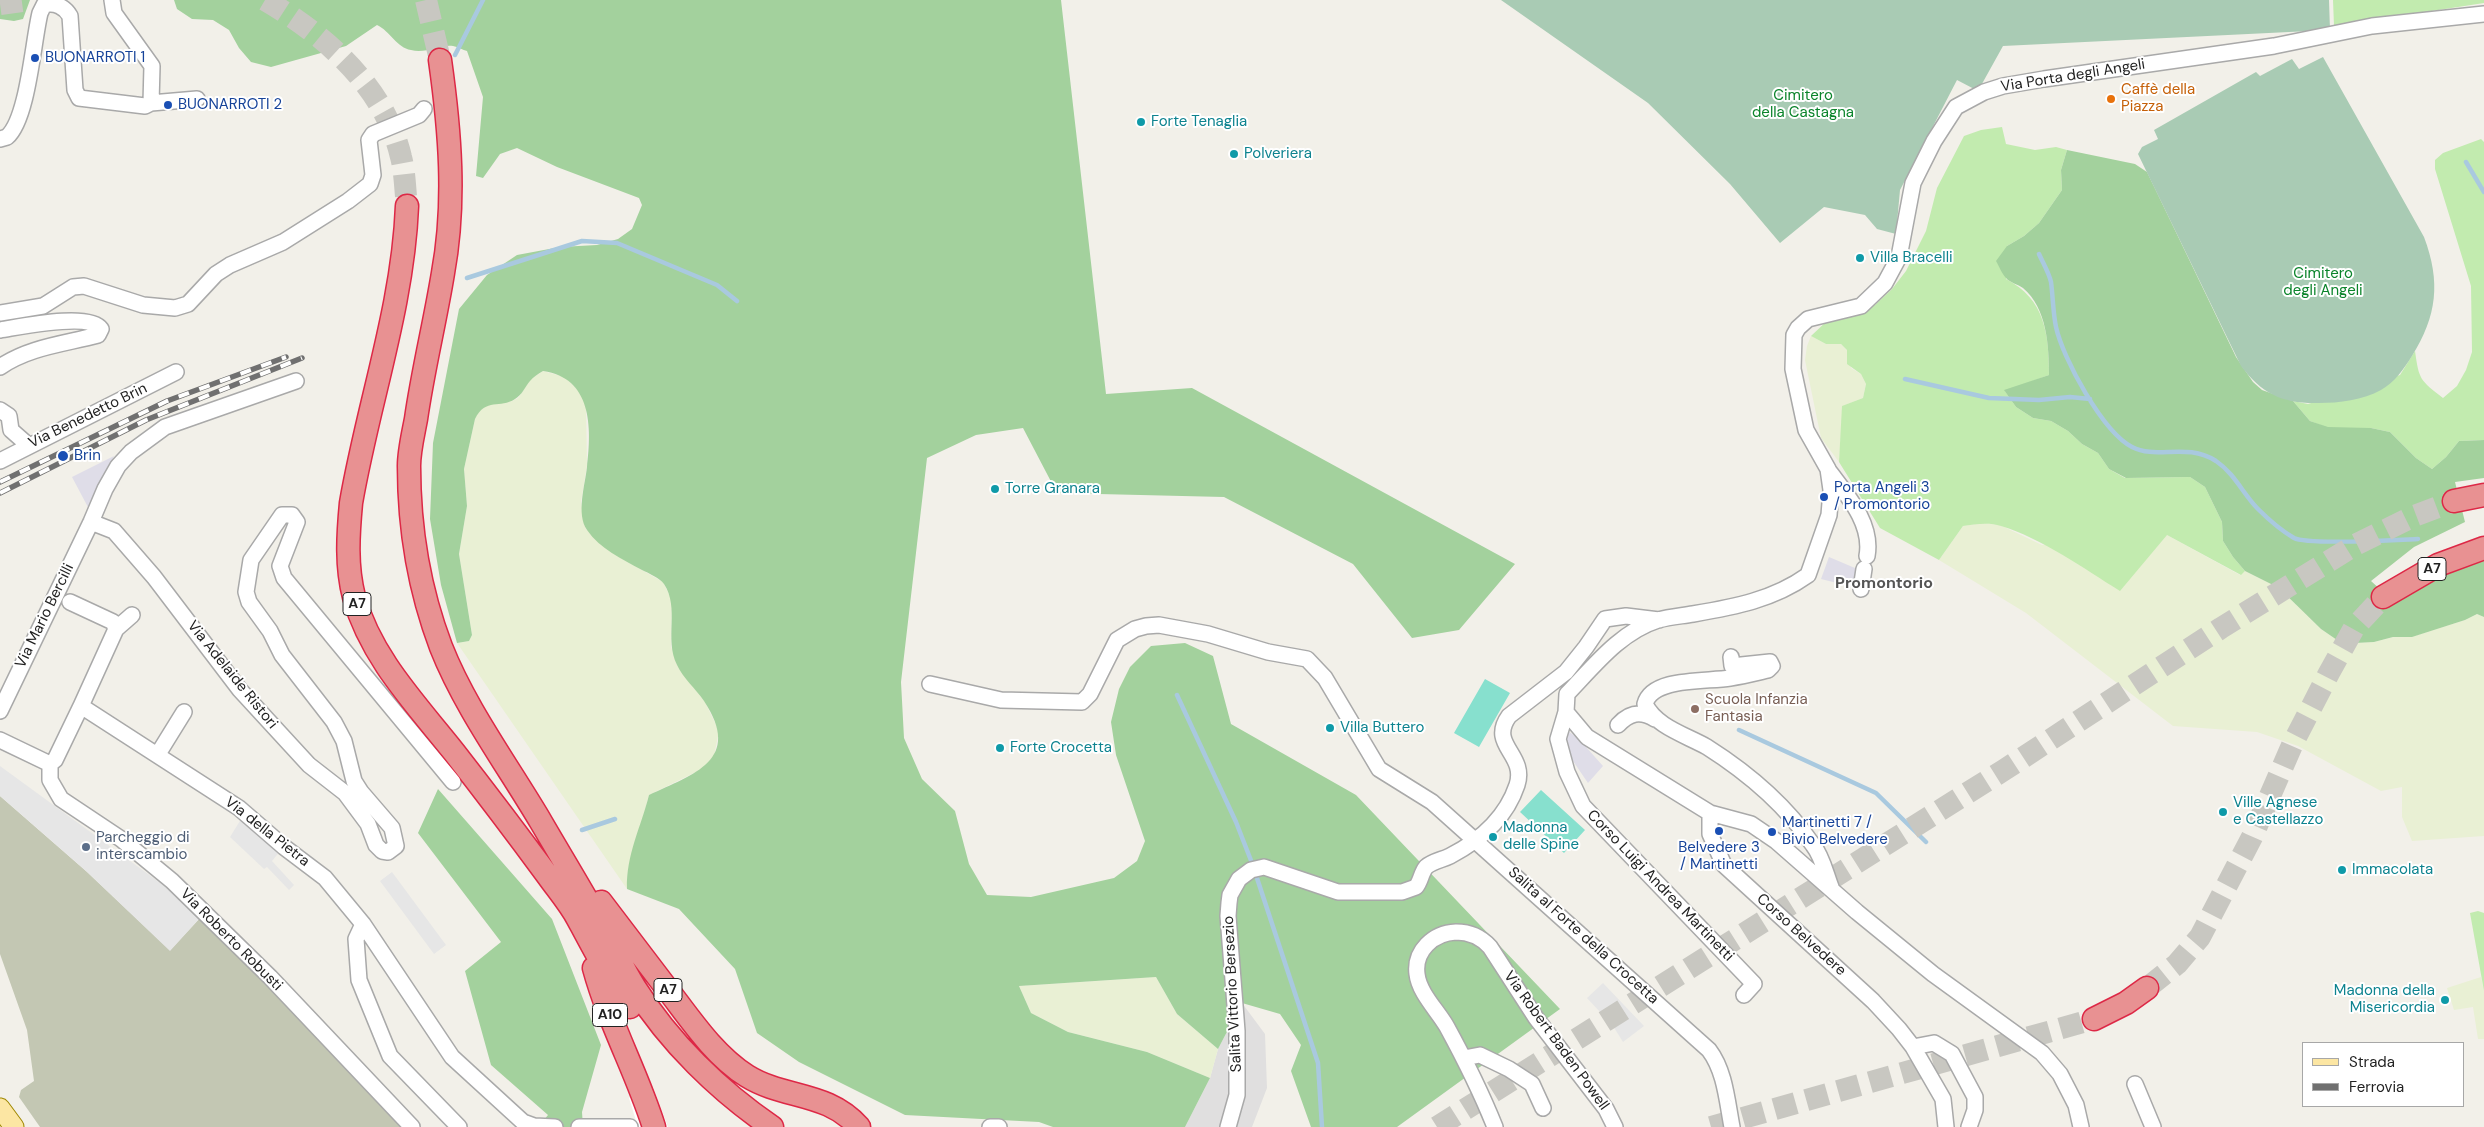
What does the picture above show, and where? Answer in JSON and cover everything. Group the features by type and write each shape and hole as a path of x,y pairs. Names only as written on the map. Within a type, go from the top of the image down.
{"highway":[{"name":"A7","path":"440,60 451,145 450,218 444,270 419,394 409,464 412,525 420,581 442,648 483,728 541,821 603,928 634,988 662,1026 709,1076 772,1127"},
{"name":"A7","path":"407,206 405,246 396,300 351,504 348,564 354,598 379,654 399,684 506,818 578,918 586,936 622,996 668,1055 696,1084 746,1127"},
{"path":"2454,501 2484,495"},
{"name":"A7","path":"2383,597 2438,565 2484,548"},
{"name":"A7","path":"541,821 683,1010 731,1064 767,1086 816,1099 835,1107 859,1127"},
{"name":"A10","path":"586,936 594,971 614,1026 643,1092 654,1127"},
{"path":"2094,1019 2126,1003 2147,988"}],"main road":[{"path":"0,1108 14,1127"}],"street":[{"path":"112,0 114,13 152,66 151,103"},
{"path":"0,139 9,135 24,98 36,26 45,3 63,7 70,16 75,90 79,98 145,106 151,103 198,99"},
{"name":"Via Porta degli Angeli","path":"1861,589 1868,549 1864,525 1847,494 1828,469 1806,430 1793,369 1794,335 1798,328 1808,319 1861,306 1878,292 1885,283 1899,257 1913,183 1934,141 1956,107 1984,92 2003,86 2044,78 2274,46 2372,26 2484,14"},
{"path":"0,313 44,306 73,287 84,286 143,305 175,308 188,304 216,274 230,265 283,242 348,201 370,184 373,175 369,140 374,134 419,115 424,109"},
{"path":"0,330 51,323 89,321 101,329 98,335 39,348 13,358 0,367"},
{"name":"Via Benedetto Brin","path":"0,460 176,372"},
{"path":"91,522 105,488 118,466 142,441 165,427 296,381"},
{"path":"0,410 9,416 5,428 28,445"},
{"name":"Via Porta degli Angeli","path":"1808,575 1829,515 1831,501 1828,469"},
{"name":"Via Adelaide Ristori","path":"352,737 339,711 270,631 249,602 246,592 251,560 258,547 282,515 288,514 296,518 297,522 280,566 284,578 453,782"},
{"name":"Via Adelaide Ristori","path":"91,522 114,531 154,577 240,690 309,765 345,793 368,824 376,845 382,851 388,852 396,846 392,828 354,781 344,741 334,722 282,655 270,631"},
{"name":"Via Mario Bercilli","path":"0,710 91,522"},
{"name":"Corso Luigi Andrea Martinetti","path":"1744,995 1754,984 1583,806 1567,772 1558,739 1566,712 1567,694 1615,644 1635,630 1659,620 1745,605 1771,596 1808,575"},
{"path":"70,602 112,622 116,629"},
{"path":"0,740 50,764 54,760 81,706 116,629 132,615"},
{"name":"Salita Vittorio Bersezio","path":"1228,1127 1237,1096 1237,1031 1228,916 1230,895 1239,879 1251,870 1264,868 1338,892 1407,891 1420,883 1427,866 1476,842 1490,828 1506,806 1519,777 1518,764 1504,744 1501,735 1503,724 1509,716 1527,700 1566,672 1586,648 1601,623 1612,617 1644,616 1659,620"},
{"name":"Salita al Forte della Crocetta","path":"930,684 1000,700 1082,702 1090,694 1117,640 1135,628 1159,625 1208,634 1268,652 1307,659 1325,678 1379,769 1432,802 1709,1050 1715,1057 1721,1074 1732,1127"},
{"path":"1656,719 1645,704 1647,698 1654,691 1691,680 1728,678 1768,670 1772,666 1770,662 1732,666 1731,658"},
{"name":"Via della Pietra","path":"81,706 239,808 284,847 325,878 363,924"},
{"path":"158,754 184,712"},
{"path":"1566,712 1587,737 1710,813 1736,818 1751,824 1776,841 1832,891 1933,974 2042,1053 2060,1074 2076,1106 2081,1127"},
{"path":"1618,725 1627,716 1649,715 1706,747 1752,777 1770,794 1814,846 1832,891"},
{"name":"Via Roberto Robusti","path":"50,764 50,780 61,798 120,839 172,881 270,977 412,1127"},
{"name":"Corso Belvedere","path":"1710,813 1710,834 1724,865 1873,1001 1913,1047 1943,1099 1946,1127"},
{"path":"363,924 356,939 359,980 390,1056 459,1127"},
{"path":"363,924 452,1057 523,1122 534,1126 555,1127"},
{"name":"Via Robert Baden Powell","path":"1495,1127 1464,1058 1417,975 1419,956 1426,945 1436,938 1455,932 1475,936 1490,947 1536,1018 1597,1096 1615,1127"},
{"path":"1913,1047 1934,1043 1952,1054 1975,1097 1975,1110 1969,1127"},
{"path":"1464,1058 1480,1054 1509,1068 1532,1084 1543,1108"},
{"path":"2135,1084 2153,1127"},
{"path":"579,1127 630,1127"},
{"path":"990,1127 999,1127"}],"shaded area":[{"path":"1811,336 1826,344 1841,344 1847,350 1851,368 1861,374 1866,384 1863,398 1843,406 1839,462 1821,438 1805,360"},
{"path":"543,371 565,377 580,392 586,404 587,466 581,502 586,529 614,554 663,582 672,600 671,646 677,665 705,702 719,731 714,756 702,769 649,795 627,878 627,889 457,643 469,641 472,635 459,554 467,506 464,469 475,419 478,412 489,404 512,401 518,398 531,379"},
{"path":"114,456 90,511 72,477"},
{"path":"1982,523 2000,525 2042,545 2167,535 2240,575 2245,571 2279,588 2321,629 2337,640 2355,643 2374,642 2393,637 2411,637 2465,620 2477,614 2484,617 2484,836 2412,841 2402,817 2402,787 2381,791 2298,746 2257,732 2173,726 2026,613 1939,560 1963,526"},
{"path":"1829,557 1862,571 1857,588 1821,579"},
{"path":"1485,679 1510,693 1479,747 1454,733"},
{"path":"1562,727 1578,738 1603,766 1588,783 1558,739"},
{"name":"Parcheggio di interscambio","path":"0,766 163,885 200,918 170,951 86,871 0,796"},
{"path":"1541,790 1585,830 1564,853 1520,812"},
{"path":"0,796 86,871 170,950 200,918 406,1127 40,1127 19,1097 21,1090 34,1081 27,1030 0,954"},
{"path":"243,816 281,850 272,861 294,885 289,890 267,867 264,869 230,837"},
{"path":"392,872 446,945 434,954 380,881"},
{"path":"1156,977 1177,1014 1218,1049 1210,1078 1147,1052 1068,1032 1031,1013 1019,986"},
{"path":"2481,977 2484,991 2484,1039 2478,1039 2473,1007 2454,1010 2447,988"},
{"path":"1603,983 1644,1026 1623,1042 1613,1026 1587,998"},
{"path":"1242,1003 1265,1034 1267,1088 1252,1127 1185,1127 1210,1078 1218,1049"}],"green space":[{"path":"0,0 30,0 23,19 14,21 0,19"},
{"path":"174,0 1061,0 1106,394 1192,388 1515,564 1459,630 1412,638 1353,564 1224,497 1057,493 1023,428 976,435 927,458 901,682 904,738 922,779 955,811 969,864 987,895 1031,897 1114,878 1137,861 1145,841 1116,755 1111,722 1119,689 1130,667 1151,646 1185,643 1213,656 1231,724 1356,795 1560,1009 1397,1127 1311,1127 1291,1071 1301,1045 1280,1014 1242,1003 1218,1049 1177,1014 1156,977 1019,986 1031,1013 1068,1032 1147,1052 1210,1078 1185,1127 1053,1127 1039,1122 905,1115 799,1062 757,1033 735,969 679,909 627,889 631,853 649,795 696,772 708,762 716,751 718,738 715,721 704,701 677,665 673,655 671,603 669,593 664,584 657,578 619,558 598,543 587,530 584,523 582,499 589,452 588,421 580,394 571,383 559,375 543,371 531,380 517,397 509,402 484,408 475,419 464,469 467,506 459,554 472,635 469,641 457,643 441,585 430,519 433,443 459,309 487,275 517,255 560,247 597,245 618,239 632,229 642,205 639,198 557,167 517,148 500,154 483,178 476,176 483,97 467,51 455,46 422,51 406,49 377,25 346,46 271,67 251,62 239,48 229,30 213,20 192,19 177,9"},
{"name":"Cimitero della Castagna","path":"1501,0 2329,0 2330,30 2003,46 1978,91 1957,80 1900,190 1896,234 1877,229 1865,215 1824,207 1780,243 1730,184 1648,103"},
{"path":"2333,0 2484,0 2484,3 2334,26"},
{"name":"Cimitero degli Angeli","path":"2323,57 2424,237 2433,269 2434,298 2427,327 2420,341 2405,366 2390,383 2381,390 2359,399 2306,403 2284,399 2265,390 2241,366 2138,154 2142,147 2158,139 2154,130 2256,72 2260,76 2292,59 2299,69"},
{"path":"2002,127 2006,144 2035,150 2056,147 2067,150 2061,170 2062,190 2039,223 2024,236 2007,246 2006,279 2019,287 2037,307 2046,332 2049,375 2005,391 2016,407 2033,418 2051,421 2068,431 2082,444 2098,453 2109,469 2125,478 2190,477 2205,487 2222,522 2223,541 2245,571 2241,575 2167,535 2120,591 2032,538 2001,526 1987,524 1963,526 1939,560 1880,528 1839,462 1842,406 1863,398 1866,384 1861,374 1847,364 1847,350 1841,344 1826,344 1811,336 1829,319 1875,305 1892,289 1906,271 1926,231 1937,188 1964,136 1981,130"},
{"path":"2481,139 2484,142 2484,440 2459,441 2446,457 2432,469 2416,458 2390,432 2371,428 2328,428 2310,421 2293,401 2308,404 2400,375 2415,351 2420,374 2429,387 2443,398 2457,386 2466,370 2472,352 2471,286 2435,169 2435,160 2443,153"},
{"path":"2067,150 2135,164 2147,172 2236,357 2253,382 2262,390 2293,401 2310,421 2328,427 2371,428 2390,432 2416,458 2432,469 2446,457 2459,441 2484,440 2484,478 2455,482 2465,522 2414,547 2371,581 2394,602 2442,572 2484,557 2484,617 2477,614 2465,620 2412,637 2393,637 2374,642 2355,643 2337,640 2321,629 2279,588 2245,571 2223,541 2222,522 2205,487 2190,477 2126,478 2109,469 2098,453 2082,444 2068,431 2051,421 2033,418 2016,407 2004,390 2049,375 2047,340 2042,317 2031,296 2023,288 2008,280 1996,261 2007,246 2024,236 2039,223 2062,190 2061,170"},
{"path":"438,789 552,919 601,1045 582,1112 583,1127 538,1127 548,1115 491,1065 465,971 501,942 418,833"},
{"path":"2478,911 2484,913 2484,991 2470,913"}],"pier":[{"path":"653,1087 668,1127 638,1127 629,1098"}],"waterway":[{"path":"455,55 483,0"},
{"path":"2466,162 2484,192"},
{"path":"467,278 582,241 617,243 717,285 737,301"},
{"path":"2039,254 2051,282 2056,327 2067,357 2075,375 2097,411 2121,439 2142,451 2194,453 2205,455 2216,461 2234,478 2258,509 2275,525 2294,538 2334,542 2418,539"},
{"path":"1905,379 1989,398 2039,400 2070,397 2090,399"},
{"path":"1177,695 1236,822 1252,863 1318,1063 1322,1127"},
{"path":"1739,730 1876,793 1926,842"},
{"path":"582,830 615,819"}],"tunnel":[{"path":"0,4 29,0"},
{"path":"265,0 309,29 350,65 367,86 393,132 401,157 407,206"},
{"path":"426,0 440,60"},
{"path":"1437,1127 2004,770 2221,628 2355,545 2414,516 2454,501"},
{"path":"2147,988 2177,964 2200,937 2252,837 2293,743 2329,673 2354,628 2383,597"},
{"path":"1711,1127 2094,1019"}],"railway":[{"path":"0,482 167,401 286,357"},
{"path":"0,493 146,420 302,358"}],"place":[{"name":"BUONARROTI 1","path":"35,58"},
{"name":"Caffè della Piazza","path":"2111,99"},
{"name":"BUONARROTI 2","path":"168,105"},
{"name":"Forte Tenaglia","path":"1141,122"},
{"name":"Polveriera","path":"1234,154"},
{"name":"Villa Bracelli","path":"1860,258"},
{"name":"Brin","path":"63,456"},
{"name":"Torre Granara","path":"995,489"},
{"name":"Porta Angeli 3 / Promontorio","path":"1824,497"},
{"name":"Scuola Infanzia Fantasia","path":"1695,709"},
{"name":"Villa Buttero","path":"1330,728"},
{"name":"Forte Crocetta","path":"1000,748"},
{"name":"Ville Agnese e Castellazzo","path":"2223,812"},
{"name":"Belvedere 3 / Martinetti","path":"1719,831"},
{"name":"Martinetti 7 / Bivio Belvedere","path":"1772,832"},
{"name":"Madonna delle Spine","path":"1493,837"},
{"name":"Parcheggio di interscambio","path":"86,847"},
{"name":"Immacolata","path":"2342,870"},
{"name":"Madonna della Misericordia","path":"2445,1000"}],"district":[{"name":"Promontorio","path":"1884,584"}]}
